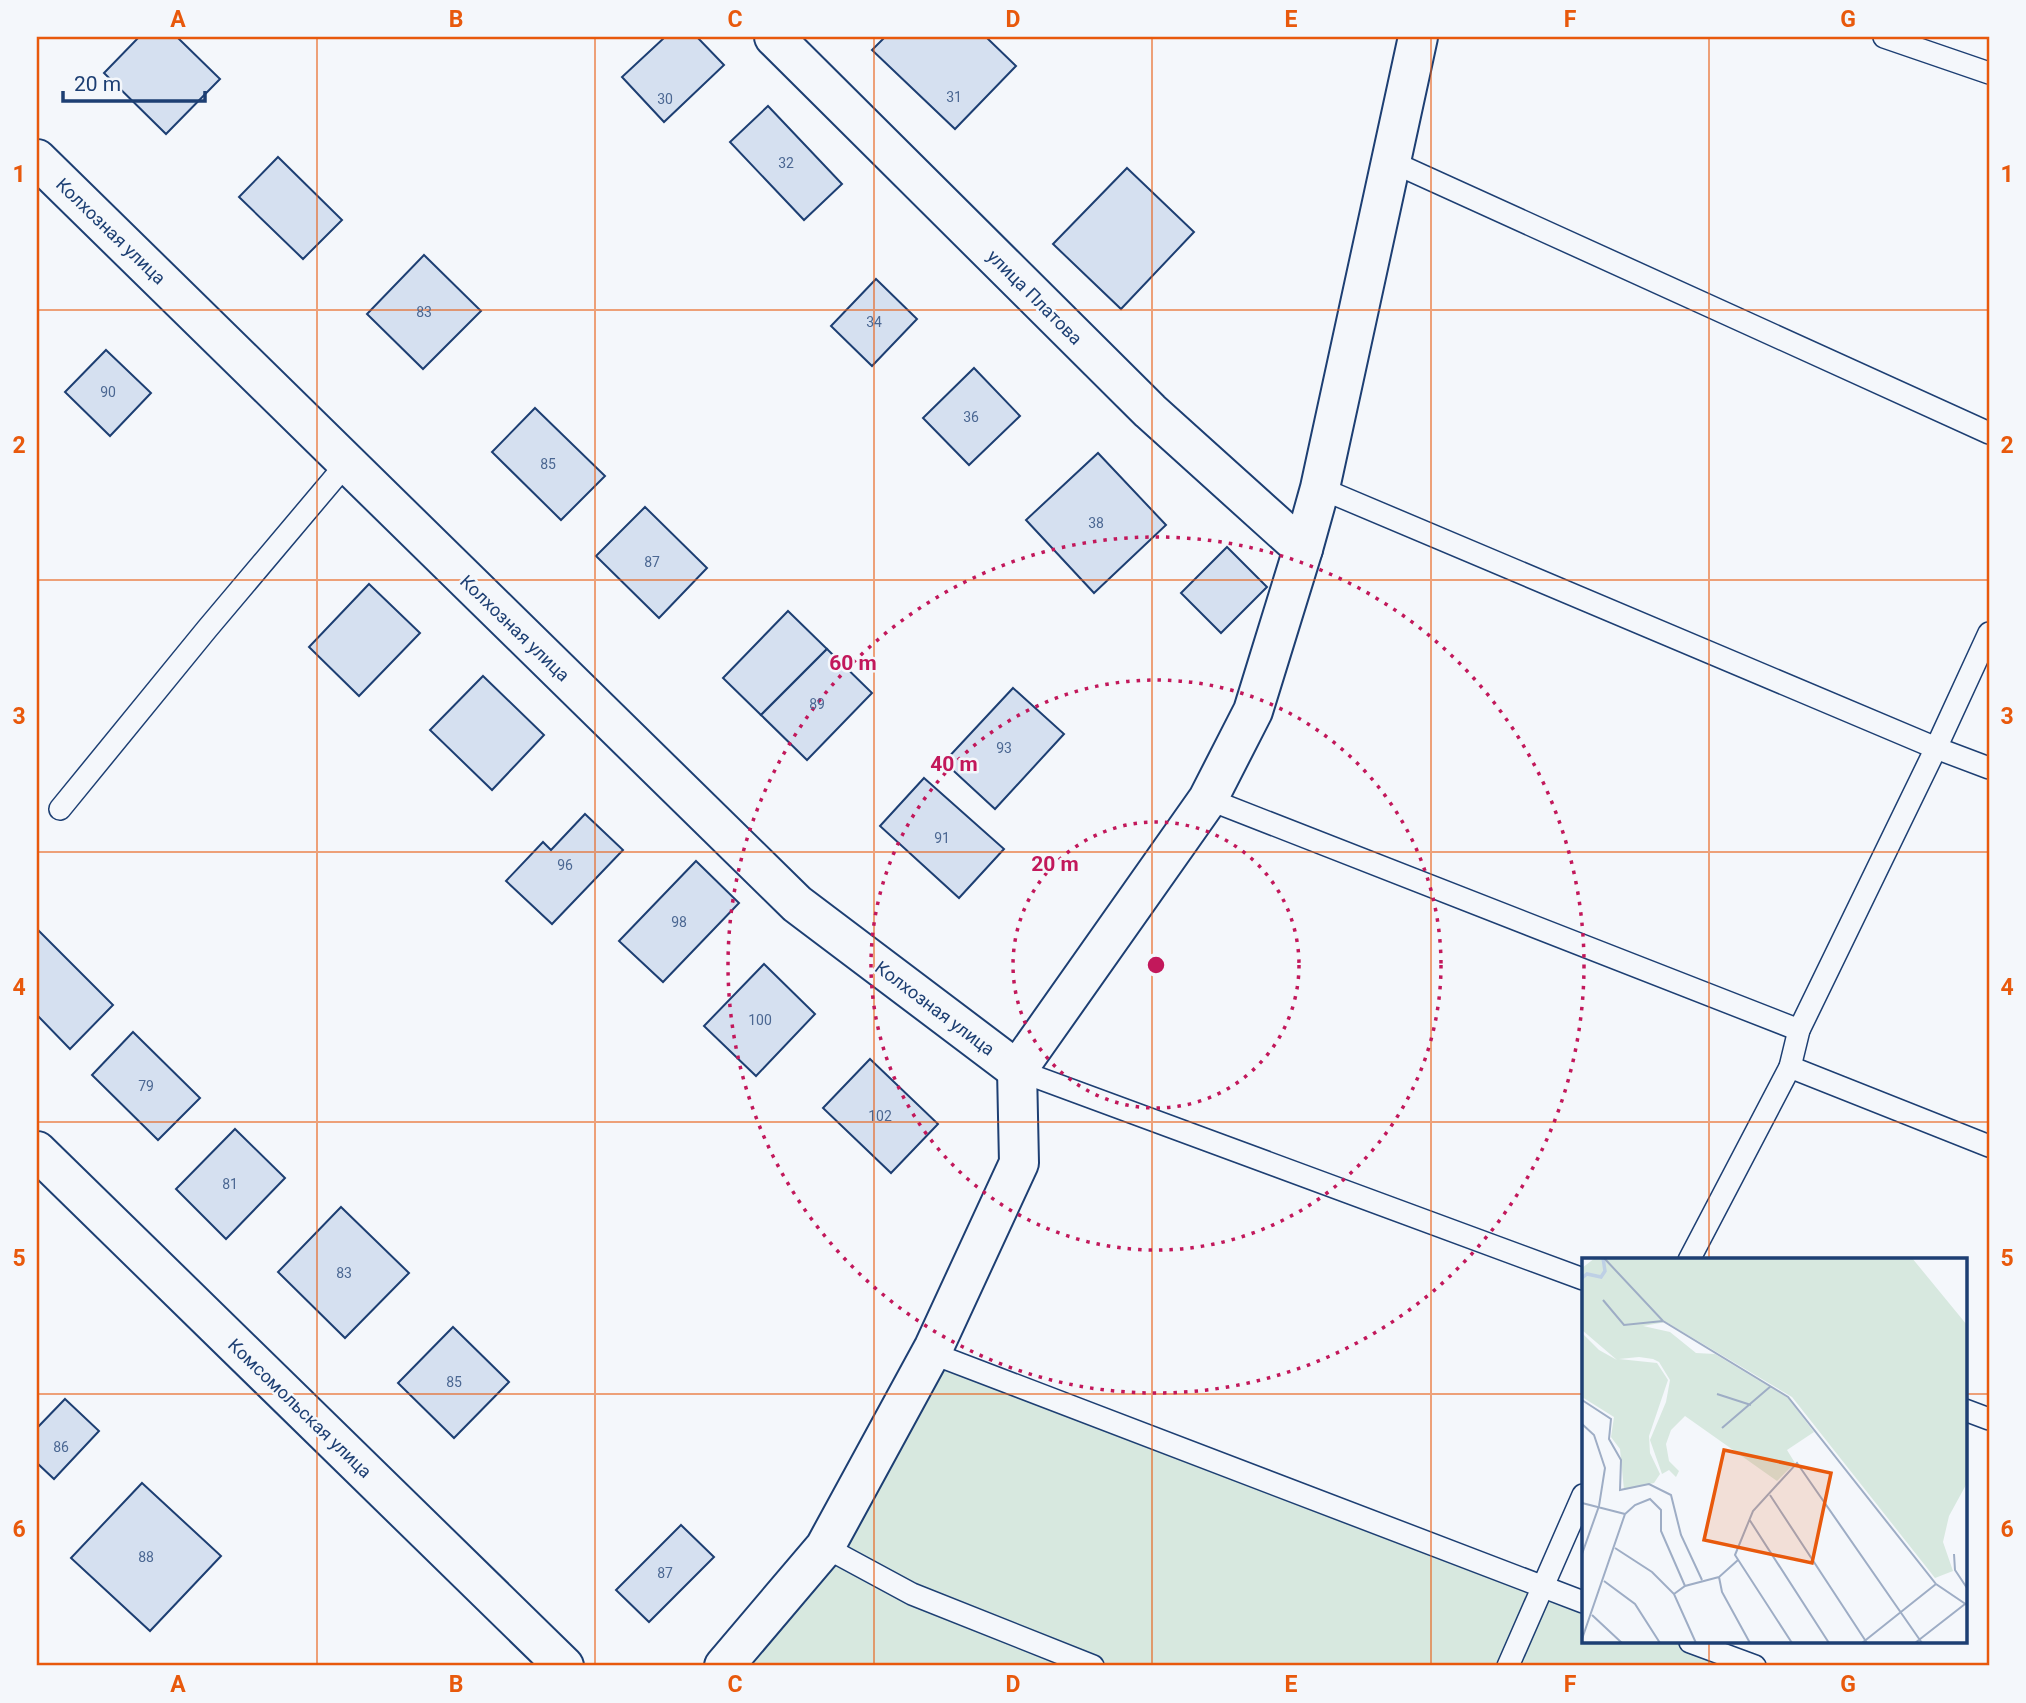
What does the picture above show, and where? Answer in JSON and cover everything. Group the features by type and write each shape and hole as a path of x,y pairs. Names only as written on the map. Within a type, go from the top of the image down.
{"street":[{"name":"улица Платова","path":"774,37 1150,411 1303,549"},
{"path":"724,1666 825,1547 934,1347 1018,1163 1017,1070 1208,799 1253,711 1320,488 1418,37"},
{"name":"Колхозная улица","path":"37,159 797,904 1017,1070"},
{"name":"Комсомольская улица","path":"37,1151 564,1666"}],"lane":[{"path":"1884,37 1989,74"},
{"path":"1390,160 1989,433"},
{"path":"61,809 207,629 347,463"},
{"path":"1320,488 1989,768"},
{"path":"1690,1258 1790,1067 1799,1030 1989,633"},
{"path":"1208,799 1799,1030"},
{"path":"1790,1067 1989,1146"},
{"path":"1017,1070 1582,1279"},
{"path":"947,1359 1582,1602"},
{"path":"1966,1410 1989,1419"},
{"path":"1508,1666 1582,1497"},
{"path":"825,1547 912,1594 1093,1666"},
{"path":"1695,1644 1755,1666"}],"shaded area":[{"path":"947,1359 1582,1602 1582,1644 1695,1644 1755,1666 748,1666"}],"building":[{"path":"139,37 177,37 220,79 166,134 104,73"},
{"path":"665,37 697,37 724,65 664,122 622,77"},
{"path":"885,37 986,37 1016,66 955,129 872,50"},
{"path":"768,106 842,184 804,220 730,142"},
{"path":"278,157 342,220 303,259 239,197"},
{"path":"1127,168 1194,232 1121,309 1053,244"},
{"path":"424,255 481,311 423,369 367,314"},
{"path":"876,279 917,319 872,366 831,326"},
{"path":"106,350 151,393 110,436 65,392"},
{"path":"974,368 1020,416 969,465 923,418"},
{"path":"535,408 605,476 561,520 492,452"},
{"path":"1098,453 1166,525 1094,593 1026,520"},
{"path":"645,507 707,568 659,618 596,556"},
{"path":"1227,547 1267,587 1221,633 1181,593"},
{"path":"369,584 420,633 359,696 309,647"},
{"path":"788,611 827,649 761,715 723,678"},
{"path":"827,649 872,693 807,760 761,715"},
{"path":"483,676 544,735 492,790 430,730"},
{"path":"1013,688 1064,734 995,809 944,762"},
{"path":"924,778 1004,849 959,898 880,826"},
{"path":"585,814 623,850 552,924 506,881 543,842 551,850"},
{"path":"696,861 739,903 663,982 619,941"},
{"path":"37,929 113,1005 70,1049 37,1015"},
{"path":"764,964 815,1014 756,1076 704,1026"},
{"path":"133,1032 200,1098 158,1140 92,1075"},
{"path":"870,1059 938,1124 891,1173 823,1108"},
{"path":"235,1129 285,1178 226,1239 176,1189"},
{"path":"341,1207 409,1273 345,1338 278,1272"},
{"path":"453,1327 509,1382 454,1438 398,1383"},
{"path":"65,1399 99,1431 54,1479 37,1463 37,1428"},
{"path":"142,1483 221,1556 150,1631 71,1558"},
{"path":"681,1525 714,1557 649,1622 616,1590"}]}
